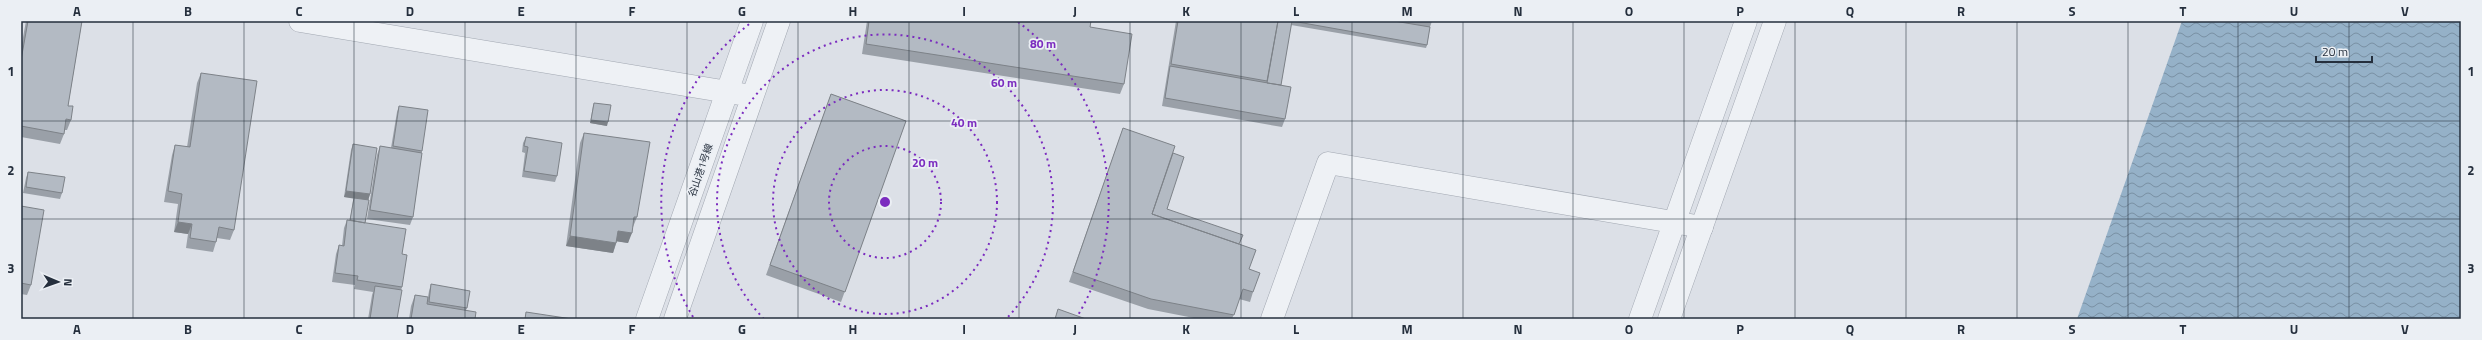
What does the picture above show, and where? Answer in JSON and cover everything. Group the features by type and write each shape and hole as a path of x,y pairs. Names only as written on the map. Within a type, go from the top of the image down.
{"street":[{"path":"300,21 752,96"},
{"name":"谷山港1号線","path":"647,319 752,21"},
{"path":"675,319 779,21"},
{"path":"1640,319 1746,21"},
{"path":"1670,319 1775,21"},
{"path":"1272,319 1328,163 1702,227"}],"water":[{"path":"2182,21 2461,21 2461,319 2077,319"}],"building":[{"path":"28,21 82,21 68,106 73,106 71,120 66,119 64,134 21,126 21,60"},
{"path":"869,21 1091,21 1090,27 1132,34 1124,84 866,44"},
{"path":"1178,21 1278,21 1267,81 1171,64"},
{"path":"1278,21 1292,21 1281,85 1267,83"},
{"path":"1292,21 1394,21 1430,27 1427,45"},
{"path":"1170,66 1291,87 1285,119 1165,98"},
{"path":"201,73 257,81 234,230 219,227 216,242 190,238 192,224 178,222 182,194 168,191 175,145 190,147"},
{"path":"831,94 906,121 845,292 770,265"},
{"path":"594,103 611,105 608,122 591,120"},
{"path":"399,106 428,110 422,151 393,146"},
{"path":"1123,128 1175,146 1152,214 1256,250 1249,269 1260,273 1253,292 1243,289 1234,315 1151,299 1073,272"},
{"path":"584,133 650,142 637,217 634,217 632,233 618,231 616,243 570,236"},
{"path":"526,137 562,143 557,176 524,171 528,147 524,146"},
{"path":"353,144 377,148 370,194 346,191"},
{"path":"380,146 422,153 413,217 370,210"},
{"path":"1173,153 1184,157 1167,209 1243,235 1239,244 1152,214"},
{"path":"28,172 65,177 62,193 26,187"},
{"path":"354,198 369,200 365,223 350,220"},
{"path":"21,206 44,210 31,285 21,283"},
{"path":"347,220 406,229 402,254 407,255 402,287 357,280 358,276 335,273 339,245 344,246"},
{"path":"431,284 470,291 467,308 429,302"},
{"path":"375,286 402,290 397,319 370,319"},
{"path":"415,295 428,297 427,304 476,312 475,319 411,319"},
{"path":"1058,309 1086,319 1055,319"},
{"path":"526,312 572,319 525,319"}]}
